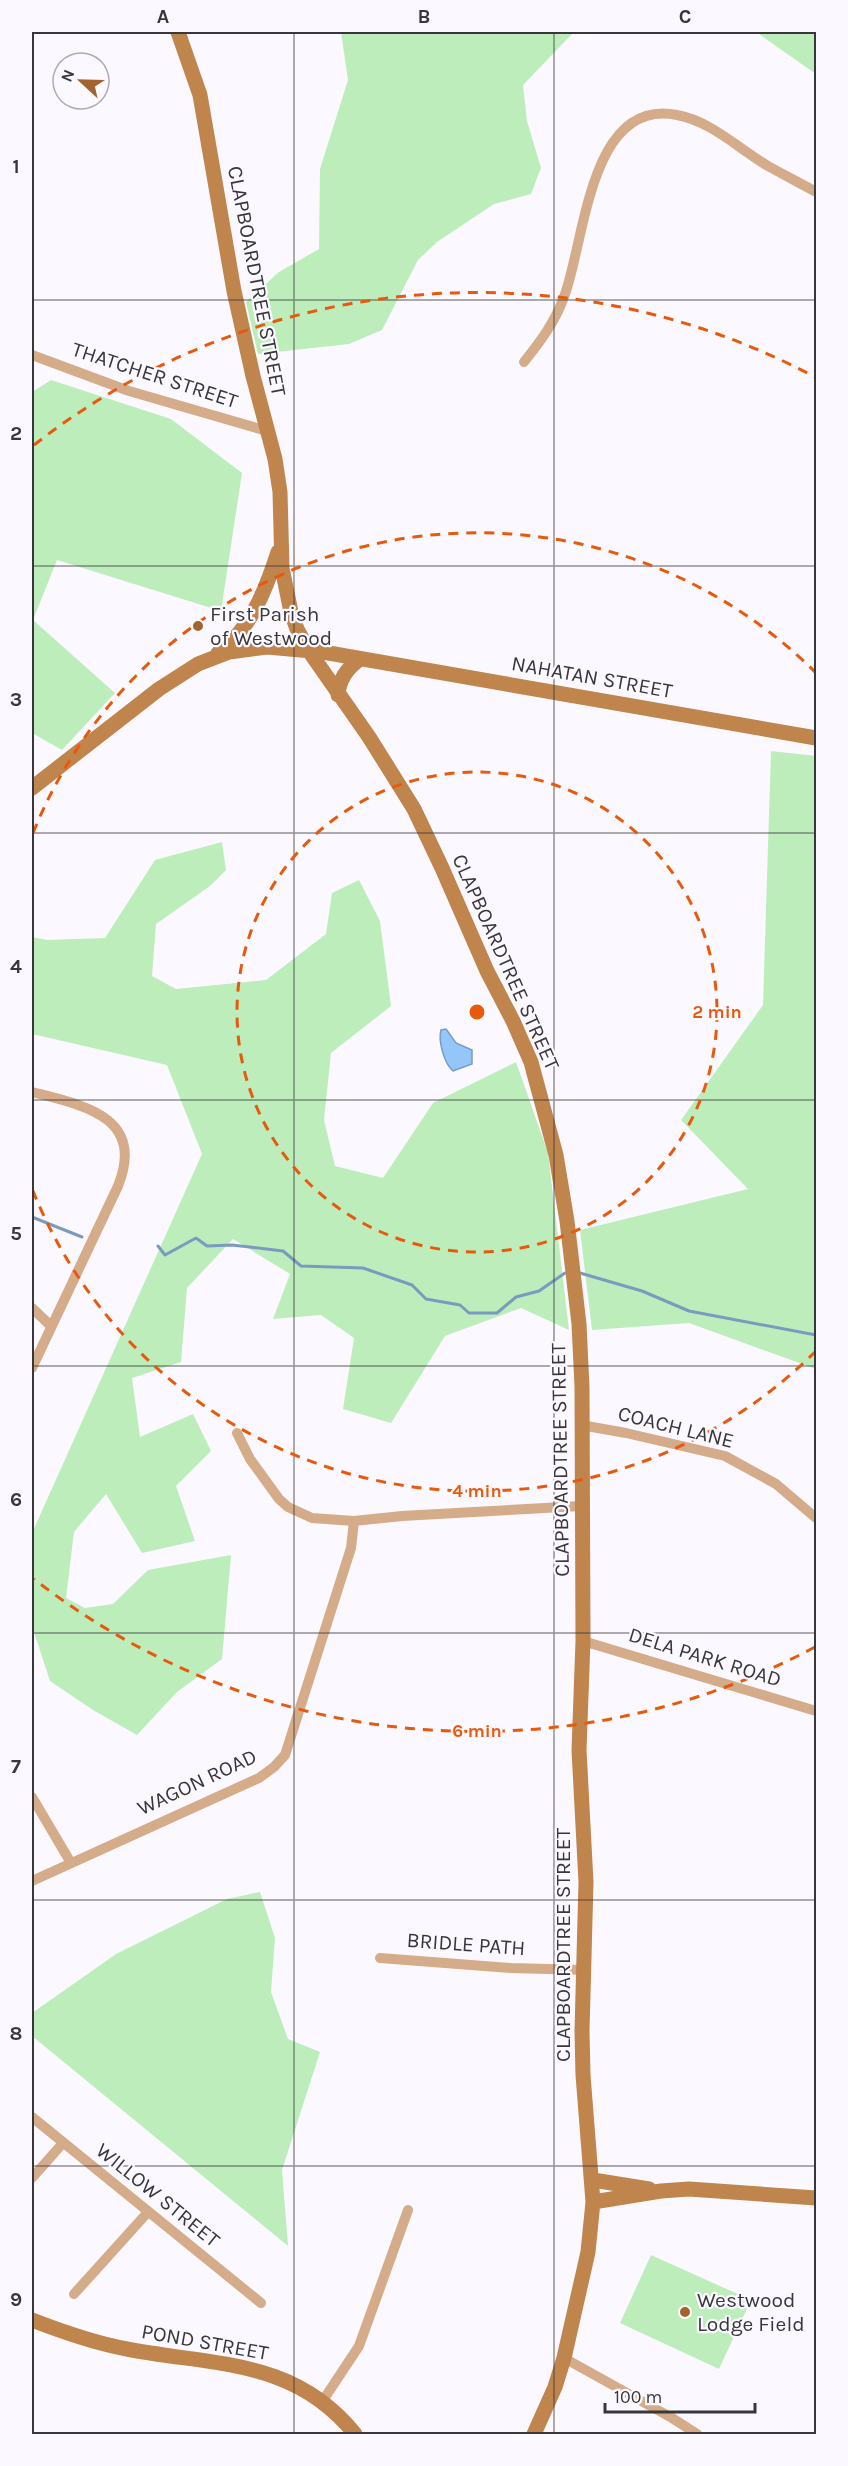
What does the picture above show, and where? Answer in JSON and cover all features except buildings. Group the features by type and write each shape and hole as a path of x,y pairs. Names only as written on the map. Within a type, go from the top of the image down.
{"street":[{"name":"CLAPBOARDTREE STREET","path":"178,32 200,95 234,291 275,459 280,492 281,542 287,595 297,629 309,651 369,737 414,809 531,1062 556,1155 567,1221 579,1324 582,1387 583,1641 579,1750 585,1828 585,1970 582,2031 583,2075 593,2202 588,2252 564,2358 555,2387 534,2434"},
{"path":"524,362 542,340 565,296 590,196 604,155 612,141 634,121 657,113 678,115 722,135 767,165 816,192"},
{"name":"THATCHER STREET","path":"32,355 129,391 267,431"},
{"name":"CLAPBOARDTREE STREET","path":"211,658 236,637 261,599 281,542"},
{"name":"NAHATAN STREET","path":"32,789 181,673 211,658 241,650 267,647 360,659 816,738"},
{"path":"338,695 343,675 360,659"},
{"path":"32,1092 85,1106 102,1114 123,1141 124,1171 32,1368"},
{"path":"32,1308 51,1326"},
{"name":"COACH LANE","path":"581,1425 724,1456 776,1484 816,1518"},
{"path":"237,1433 250,1459 279,1499 288,1507 312,1518 354,1521 402,1516 581,1506"},
{"name":"WAGON ROAD","path":"32,1881 259,1778 285,1755 351,1548 354,1521"},
{"name":"DELA PARK ROAD","path":"583,1641 816,1711"},
{"path":"32,1797 71,1863"},
{"name":"BRIDLE PATH","path":"380,1958 511,1968 585,1970"},
{"name":"WILLOW STREET","path":"32,2117 261,2303"},
{"path":"32,2178 63,2143"},
{"path":"593,2180 661,2191"},
{"path":"593,2202 661,2191 706,2189 816,2198"},
{"path":"322,2402 357,2350 408,2210"},
{"path":"74,2294 148,2212"},
{"name":"POND STREET","path":"32,2320 83,2338 128,2349 258,2370 289,2382 322,2402 355,2434"},
{"path":"564,2358 652,2406 696,2434"}],"green space":[{"path":"341,32 574,32 523,85 527,121 541,168 531,194 494,204 437,242 418,260 382,330 349,344 258,354 246,302 279,272 319,249 320,169 348,80"},
{"path":"756,32 816,32 816,74 813,72"},
{"path":"51,380 171,419 242,473 221,611 57,560 33,620 115,693 62,750 32,733 32,392"},
{"path":"771,751 816,756 816,1369 689,1323 592,1330 580,1230 748,1189 681,1120 763,1005"},
{"path":"222,842 226,870 210,886 156,924 152,976 176,989 266,980 326,934 332,893 359,880 380,921 391,1006 331,1053 324,1120 335,1166 383,1178 433,1103 516,1062 548,1153 569,1330 521,1308 445,1336 391,1423 343,1409 354,1338 321,1315 273,1319 290,1274 233,1239 187,1288 181,1362 132,1378 140,1437 193,1414 211,1451 176,1486 195,1541 142,1553 106,1494 74,1532 66,1598 85,1608 113,1604 148,1570 231,1555 222,1659 177,1692 137,1735 93,1710 50,1681 32,1626 32,1533 202,1154 167,1065 32,1034 32,937 47,940 105,938 155,860"},
{"path":"260,1892 275,1938 271,1992 288,2039 320,2052 282,2170 288,2246 32,2036 32,2013 116,1954 227,1899"},
{"name":"Westwood Lodge Field","path":"651,2255 751,2300 719,2369 620,2323"}],"water":[{"path":"446,1029 456,1043 472,1050 472,1064 453,1071 450,1067 444,1057 440,1040 441,1030"}],"waterway":[{"path":"32,1217 82,1237"},
{"path":"158,1246 165,1255 196,1238 207,1246 232,1245 283,1251 301,1266 363,1268 412,1285 426,1299 460,1305 469,1313 497,1313 516,1297 539,1291 565,1273"},
{"path":"580,1273 642,1291 689,1311 816,1335"}],"place":[{"name":"First Parish of Westwood","path":"198,626"},
{"name":"Westwood Lodge Field","path":"685,2312"}]}
